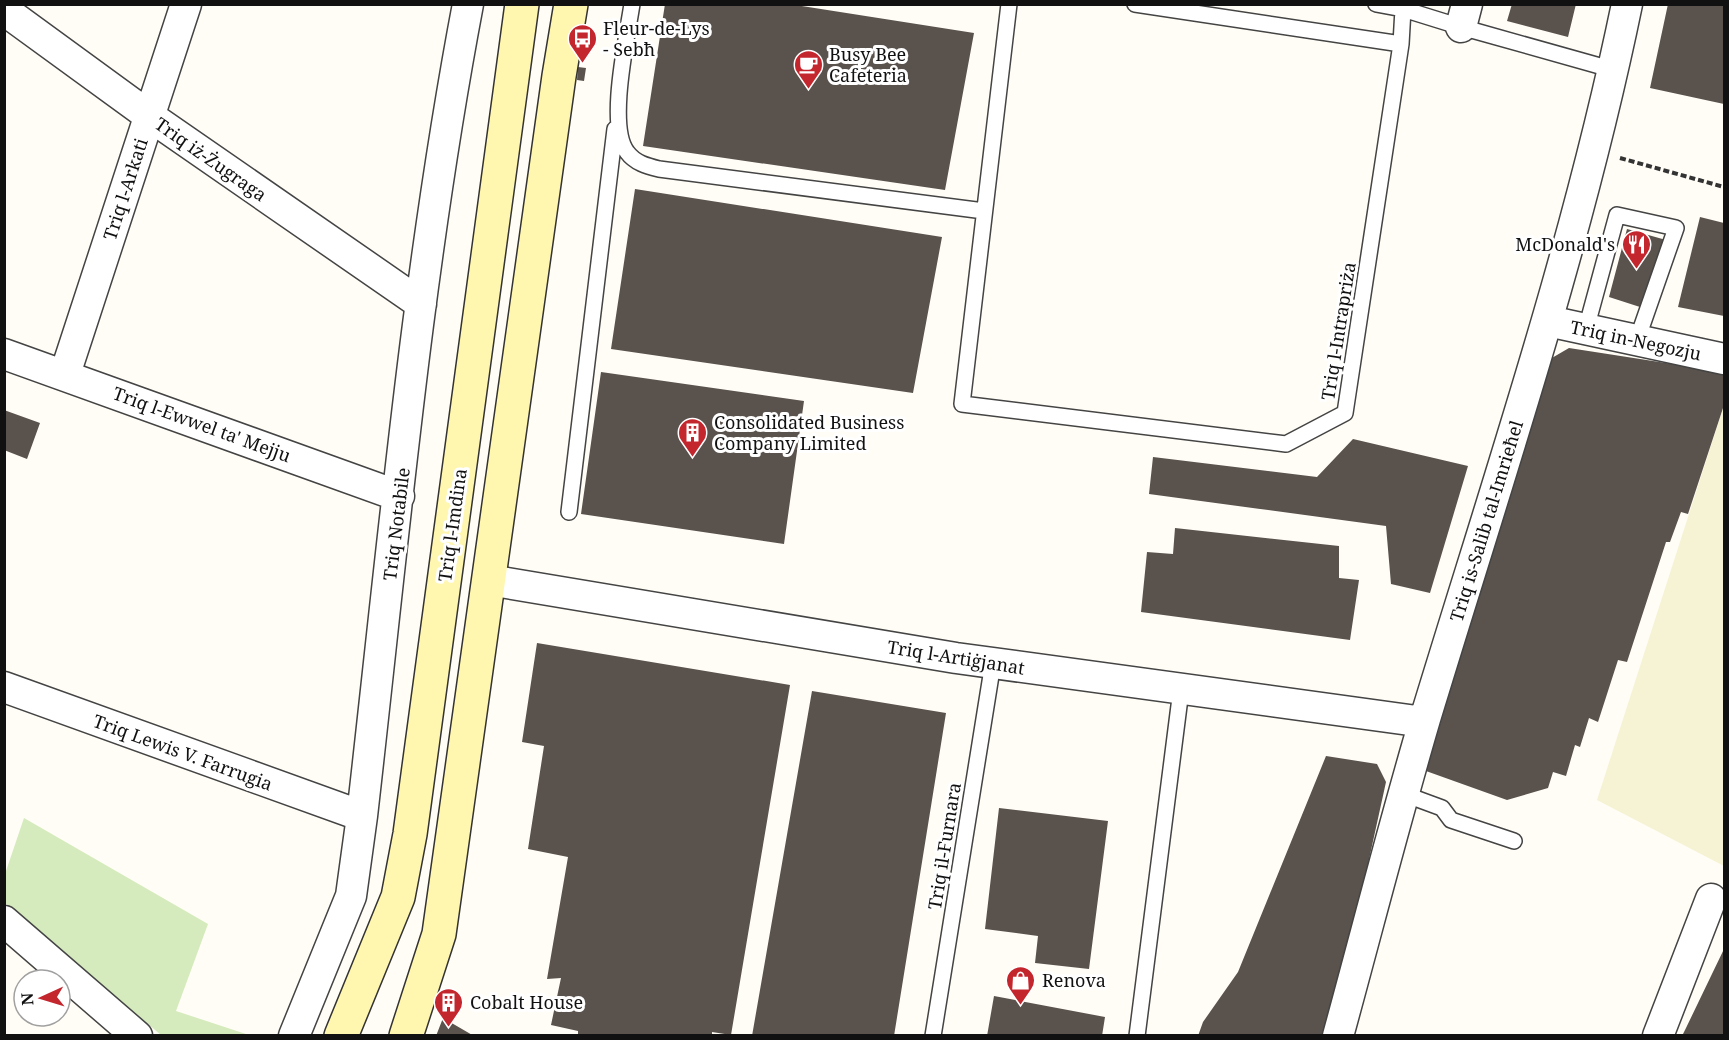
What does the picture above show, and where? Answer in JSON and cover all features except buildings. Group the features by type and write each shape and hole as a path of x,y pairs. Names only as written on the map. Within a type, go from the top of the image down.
{"main road":[{"name":"Triq l-Imdina","path":"341,1035 398,897 410,834 522,4"},
{"path":"406,1035 439,934 571,4"}],"street":[{"name":"Triq l-Arkati","path":"65,374 186,4"},
{"name":"Triq Notabile","path":"294,1035 351,896 421,304 457,60 468,4"},
{"name":"Triq is-Salib tal-Imrieħel","path":"1338,1035 1424,722 1548,321 1614,70 1627,4"},
{"name":"Triq iż-Żugraga","path":"4,10 148,115 421,304"},
{"name":"Triq in-Negozju","path":"1548,321 1725,359"},
{"name":"Triq l-Ewwel ta' Mejju","path":"4,354 65,374 399,496"},
{"name":"Triq l-Artiġjanat","path":"489,580 993,663 1424,722"},
{"name":"Triq Lewis V. Farrugia","path":"4,687 362,816"},
{"path":"1658,1035 1711,899"},
{"path":"4,921 137,1035"}],"lane":[{"path":"569,512 632,4"},
{"path":"617,114 620,140 625,150 633,159 645,166 984,212 1009,4"},
{"path":"1135,4 1401,44"},
{"path":"1376,4 1464,16 1614,70"},
{"name":"Triq l-Intrapriża","path":"984,212 962,405 1286,444 1345,413 1401,44 1403,9"},
{"path":"1586,329 1617,215 1676,228 1637,340"},
{"name":"Triq il-Furnara","path":"933,1035 993,663"},
{"path":"1137,1035 1181,690"},
{"path":"1404,794 1442,808 1451,820 1514,841"}],"path":[{"path":"1593,150 1725,187"}],"shaded area":[{"path":"1724,405 1724,866 1597,800"}],"green space":[{"path":"24,818 208,924 176,1011 249,1035 161,1035 5,903 5,874"}],"place":[{"name":"Fleur-de-Lys - Sebħ","path":"582,64"},
{"name":"Busy Bee Cafeteria","path":"808,90"},
{"name":"McDonald's","path":"1636,270"},
{"name":"Consolidated Business Company Limited","path":"693,458"},
{"name":"Renova","path":"1021,1006"},
{"name":"Cobalt House","path":"449,1028"}]}
